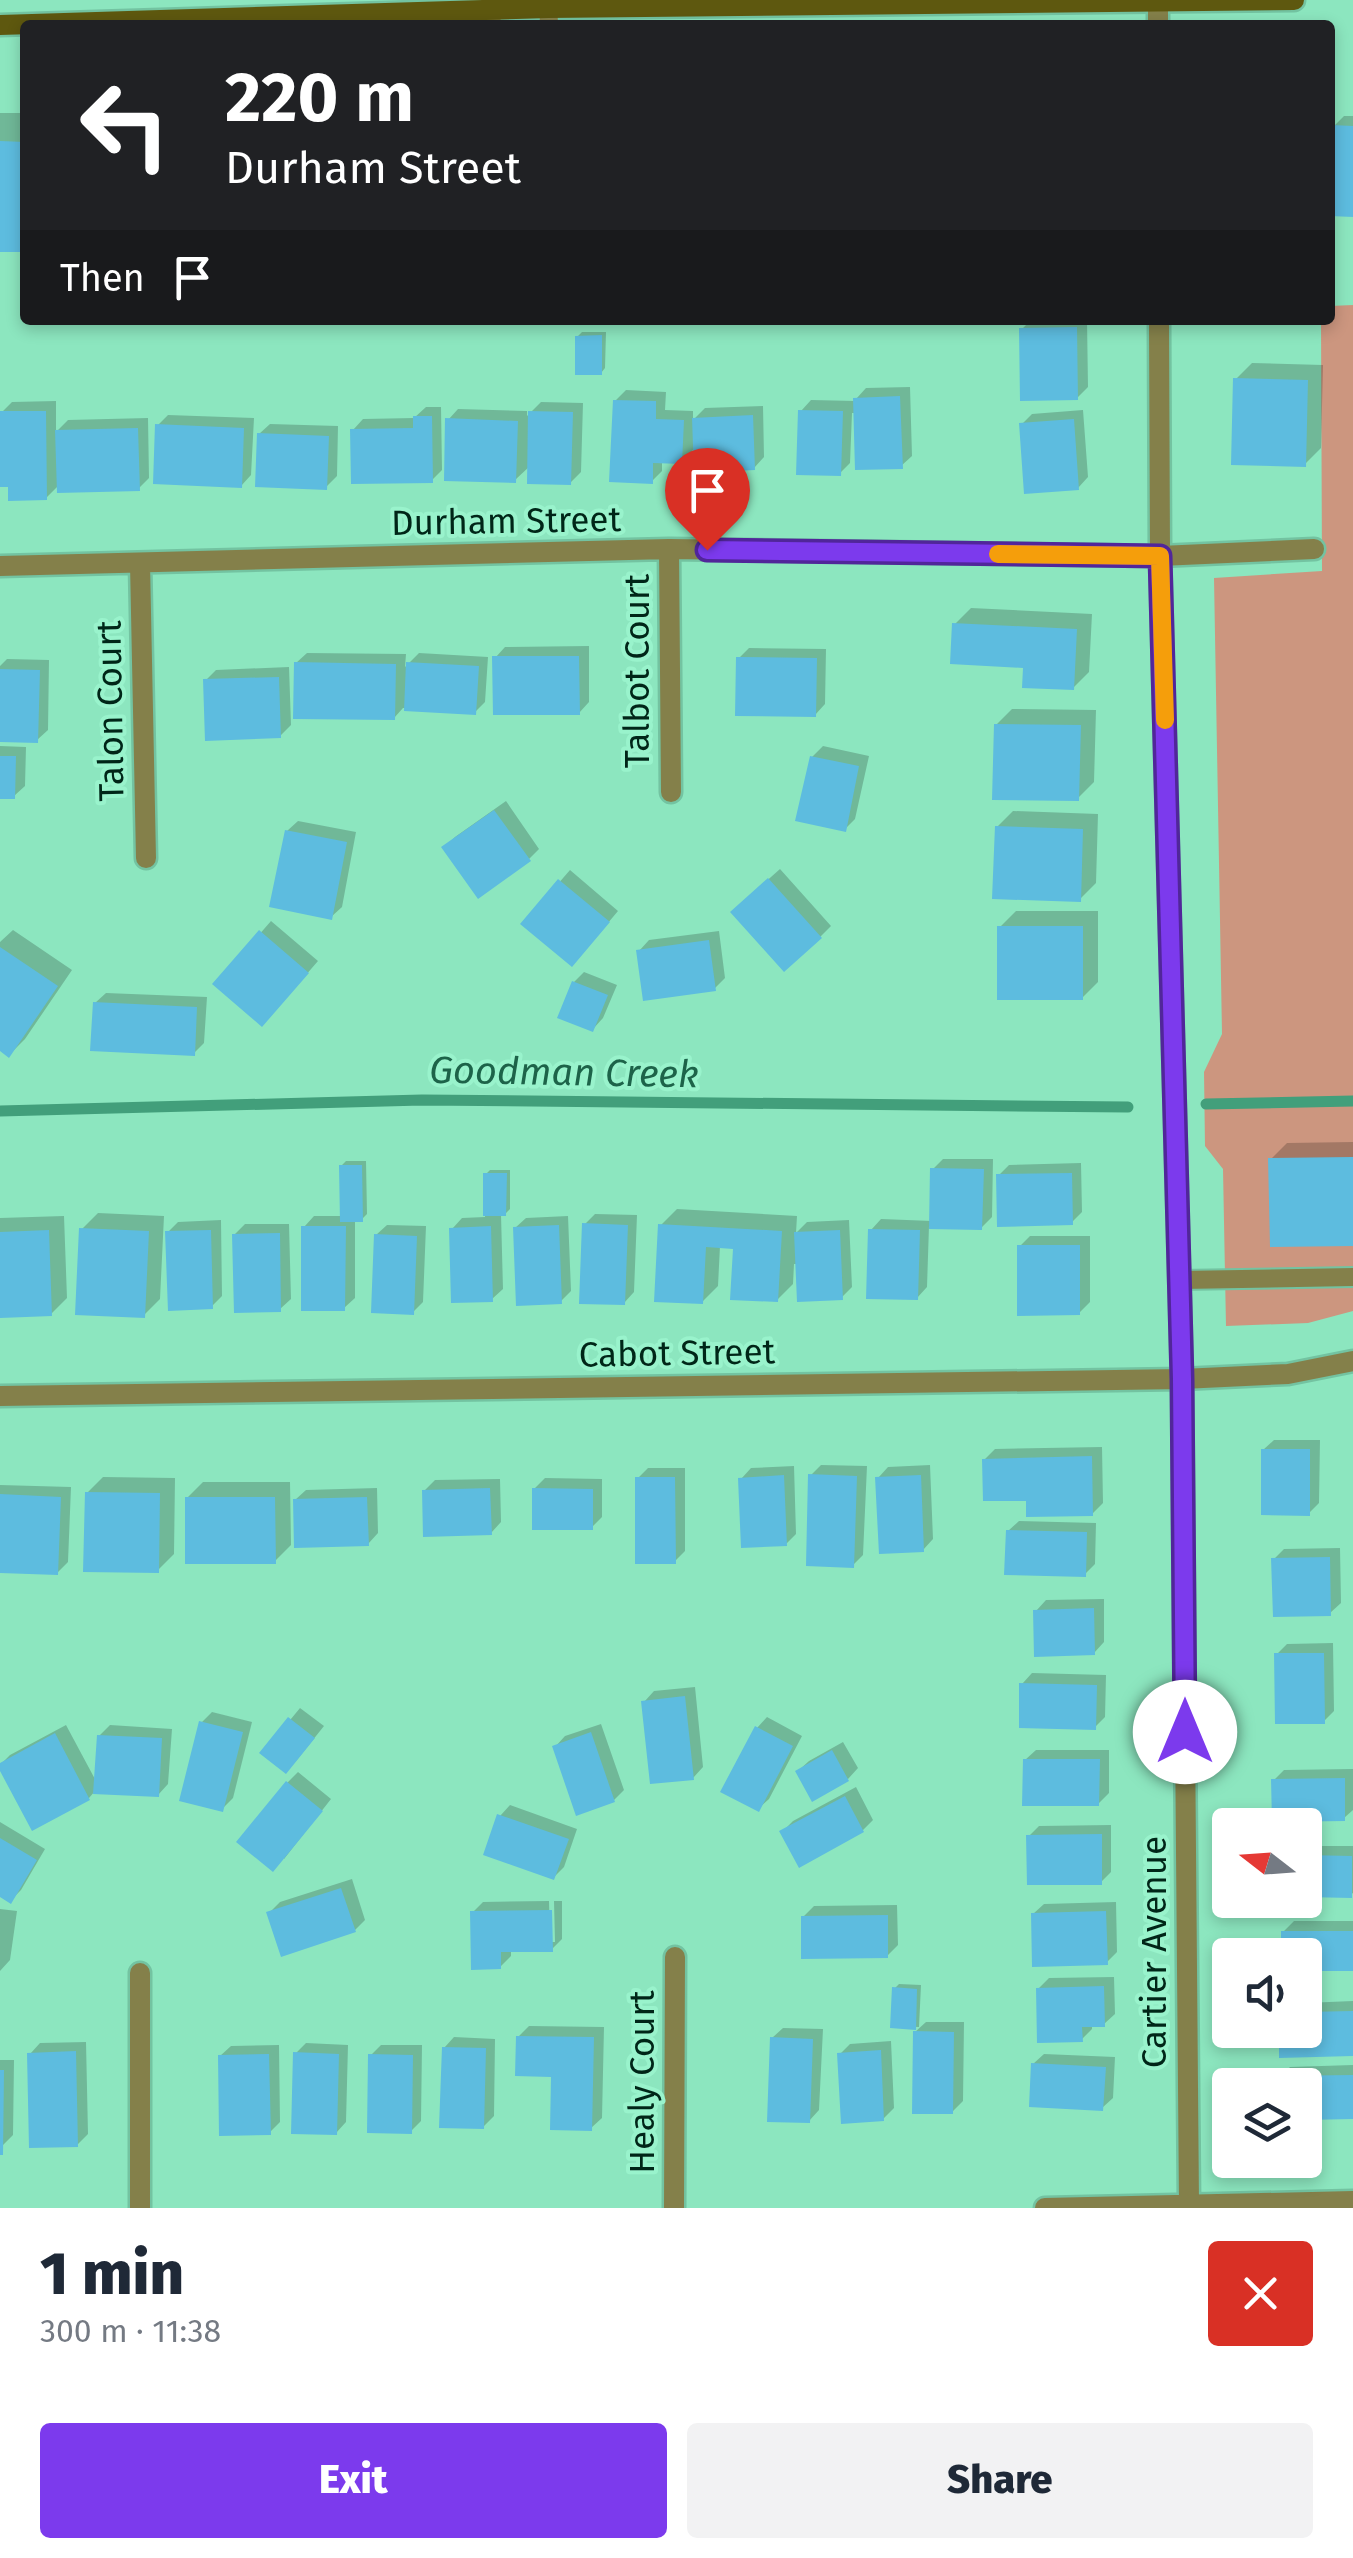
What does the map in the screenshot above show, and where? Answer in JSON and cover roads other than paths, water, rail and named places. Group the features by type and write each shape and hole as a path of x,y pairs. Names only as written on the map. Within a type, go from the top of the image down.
{"main road":[{"path":"312,20 491,12 1294,0"}],"street":[{"name":"Cartier Avenue","path":"1159,325 1160,556 1182,1379 1188,2204"},
{"name":"Durham Street","path":"0,566 669,549 1160,556 1314,550"},
{"name":"Talbot Court","path":"669,549 671,792"},
{"name":"Talon Court","path":"140,563 146,858"},
{"name":"Cabot Street","path":"0,1396 1182,1379 1288,1374 1353,1361"},
{"name":"Healy Court","path":"674,2208 676,1957"},
{"path":"140,1973 140,2208"},
{"path":"1045,2208 1353,2202"}],"lane":[{"path":"1180,1280 1353,1277"}],"waterway":[{"name":"Goodman Creek","path":"0,1111 422,1100 1128,1107"},
{"name":"Goodman Creek","path":"1206,1104 1353,1101"}]}
